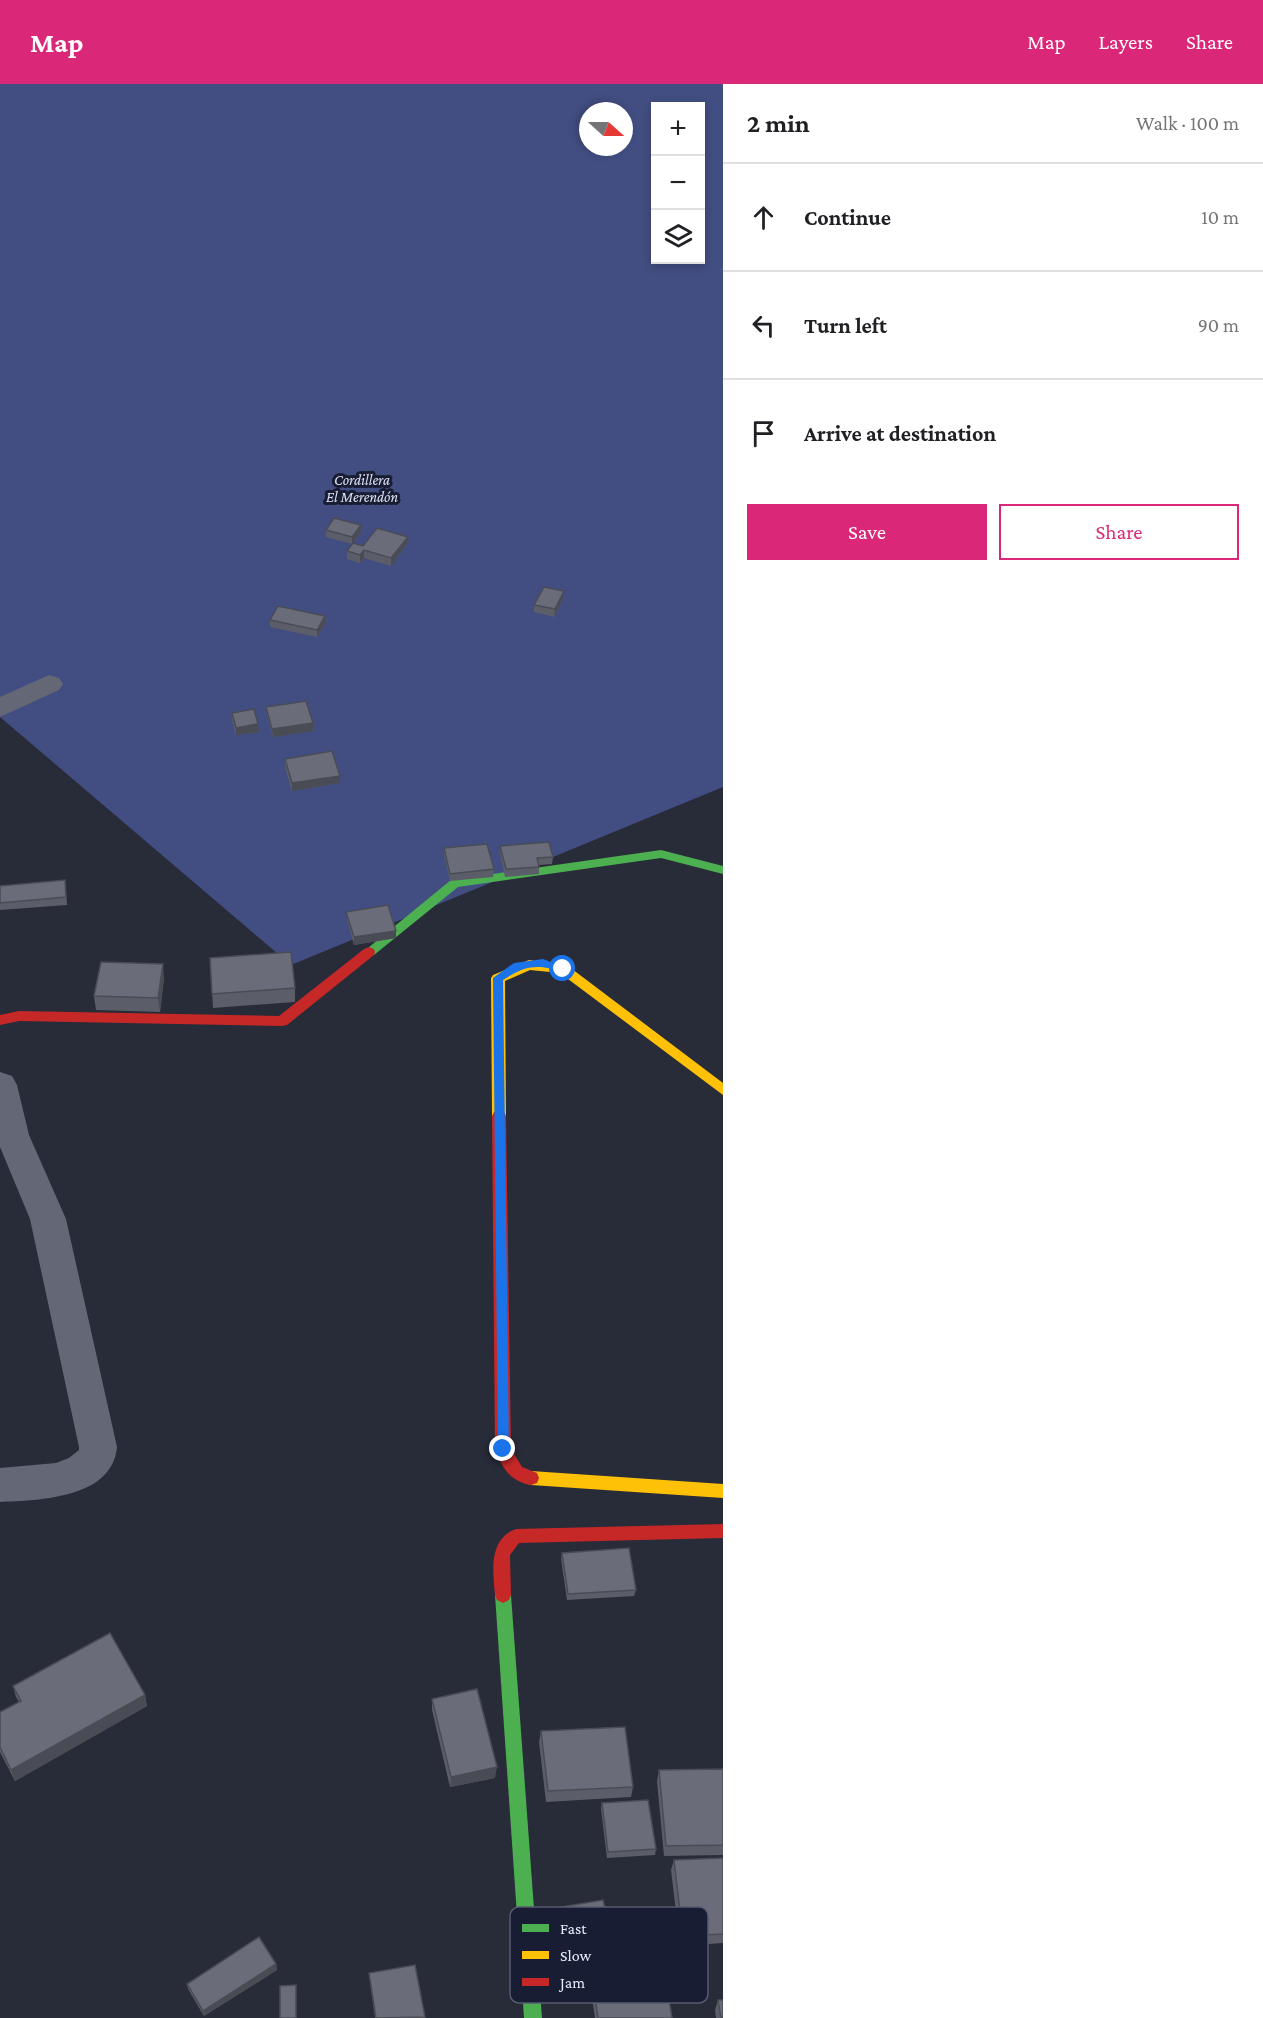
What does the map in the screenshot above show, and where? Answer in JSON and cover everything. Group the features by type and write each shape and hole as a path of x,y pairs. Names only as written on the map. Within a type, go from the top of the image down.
{"street":[{"path":"0,708 49,684"},
{"path":"0,1020 19,1016 282,1021 455,882 661,854 723,870"},
{"path":"723,1090 563,969 543,963 518,966 498,978 503,1449 508,1466 523,1477 723,1491"},
{"path":"0,1084 12,1135 48,1220 97,1432 99,1450 92,1463 62,1480 0,1485"},
{"path":"525,1907 501,1559 505,1544 516,1536 723,1531"},
{"path":"531,2003 532,2018"}],"green space":[{"name":"Cordillera El Merendón","path":"0,84 723,84 723,787 291,965 0,717"}],"building":[{"path":"334,518 361,525 352,537 326,530"},
{"path":"377,528 408,537 391,558 364,550 360,555 347,551 353,543 363,546"},
{"path":"544,587 564,591 555,609 534,605"},
{"path":"278,606 325,616 317,630 270,620"},
{"path":"306,701 313,723 272,729 266,707"},
{"path":"254,709 258,724 236,728 232,713"},
{"path":"332,751 340,776 292,783 285,759"},
{"path":"549,842 553,857 537,858 539,867 506,869 500,846"},
{"path":"487,844 494,869 450,874 444,848"},
{"path":"65,880 66,897 0,903 0,886"},
{"path":"388,905 396,931 354,937 346,912"},
{"path":"291,952 295,988 212,994 210,958"},
{"path":"101,962 163,964 158,998 94,996"},
{"path":"629,1548 636,1590 568,1594 562,1553"},
{"path":"110,1633 145,1695 11,1770 0,1747 0,1712 21,1701 13,1686"},
{"path":"477,1689 497,1767 451,1777 432,1699"},
{"path":"625,1727 633,1787 548,1791 541,1731"},
{"path":"723,1769 723,1845 666,1846 659,1770"},
{"path":"648,1800 656,1849 608,1852 602,1803"},
{"path":"723,1858 723,1934 708,1935 708,1907 680,1907 674,1860"},
{"path":"603,1900 605,1907 561,1907"},
{"path":"259,1937 276,1964 203,2011 187,1984"},
{"path":"415,1965 425,2017 376,2018 369,1973"},
{"path":"296,1985 296,2018 280,2018 280,1986"},
{"path":"718,2000 723,2000 723,2018 721,2018"},
{"path":"596,2003 670,2003 672,2018 598,2018"}],"traffic: fast":[{"path":"369,952 455,883 661,854 723,870"},
{"path":"503,1595 525,1907"},
{"path":"532,2003 533,2018"}],"traffic: slow":[{"path":"499,1116 498,978 529,965 563,969 723,1090"},
{"path":"531,1478 723,1491"}],"traffic: jam":[{"path":"0,1020 19,1016 282,1021 369,952"},
{"path":"499,1116 503,1449 512,1468 520,1475 531,1478"},
{"path":"503,1595 502,1555 509,1542 516,1536 723,1531"}],"route":[{"path":"503,1449 498,978 518,966 543,963 563,969"}]}
